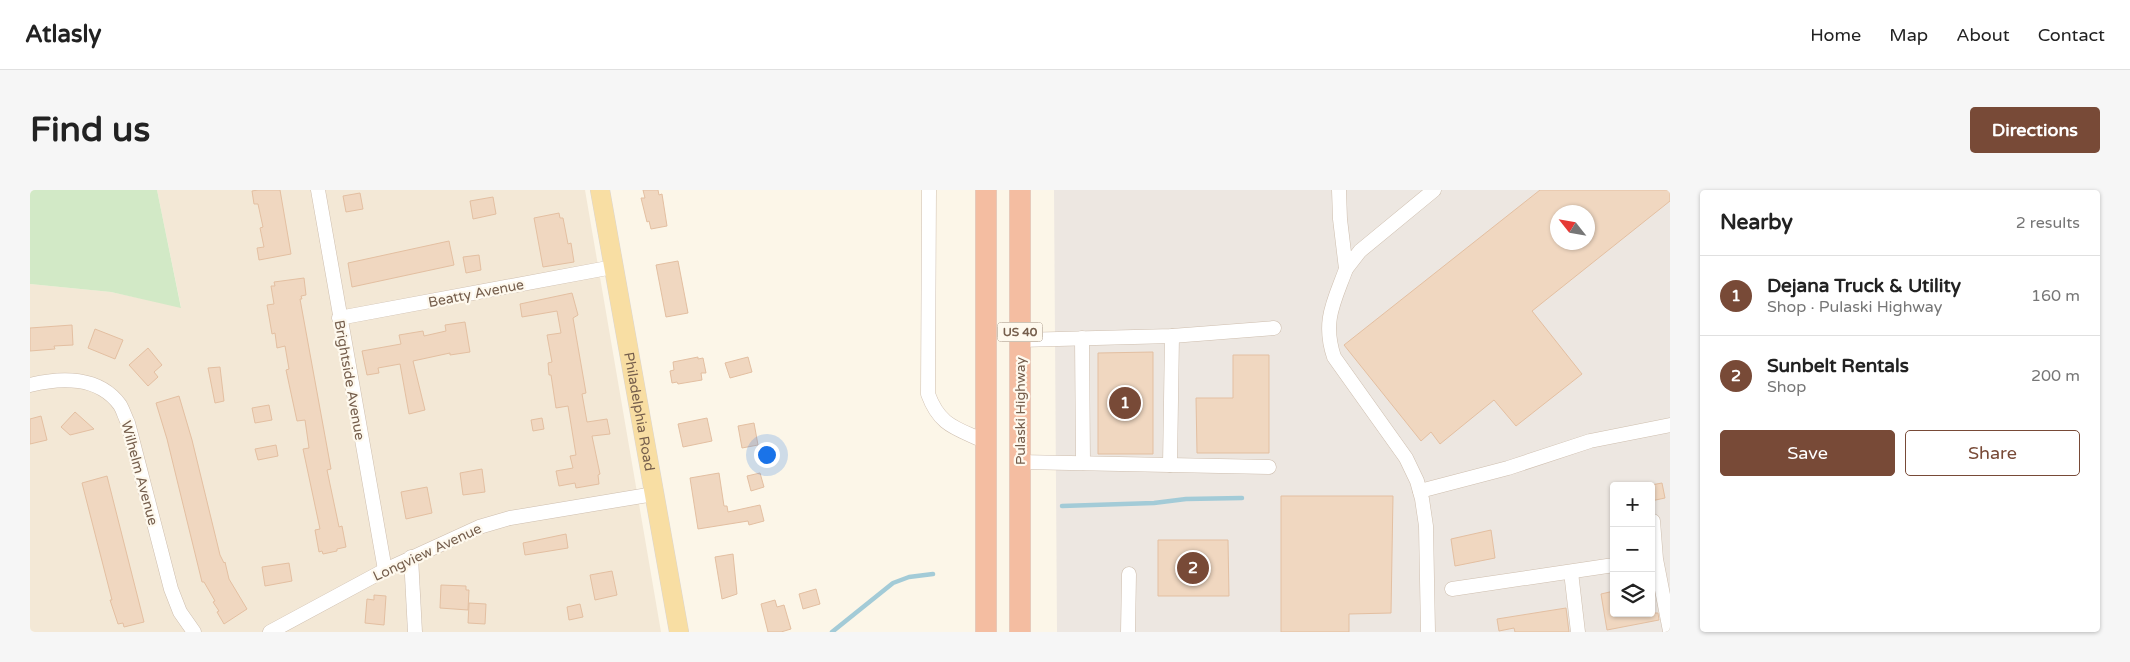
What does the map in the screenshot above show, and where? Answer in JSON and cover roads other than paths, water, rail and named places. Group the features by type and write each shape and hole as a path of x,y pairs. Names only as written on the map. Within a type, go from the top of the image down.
{"highway":[{"name":"US 40","path":"986,190 986,632"},
{"name":"Pulaski Highway","path":"1020,190 1020,632"}],"main road":[{"name":"Philadelphia Road","path":"600,190 679,632"}],"street":[{"name":"Brightside Avenue","path":"318,190 339,318 385,570"},
{"path":"929,190 928,394 934,411 944,422 986,442"},
{"path":"1339,190 1340,219 1346,269"},
{"path":"1428,632 1426,526 1420,491 1406,458 1334,357 1328,328 1332,308 1346,269 1360,252 1434,190"},
{"name":"Beatty Avenue","path":"339,318 613,267"},
{"path":"1020,340 1172,336 1274,328"},
{"path":"1170,465 1172,336"},
{"path":"1082,338 1083,463"},
{"name":"Wilhelm Avenue","path":"30,385 49,380 81,380 98,388 120,405 128,423 171,589 180,612 194,632"},
{"path":"1420,491 1508,468 1590,441 1670,425"},
{"path":"1020,462 1269,467"},
{"name":"Longview Avenue","path":"270,632 410,557 494,522 654,494"},
{"path":"410,557 415,632"},
{"path":"1655,564 1670,632"},
{"path":"1452,588 1610,567"},
{"path":"1571,572 1578,632"},
{"path":"1128,632 1129,574"}],"waterway":[{"path":"1062,506 1242,498"},
{"path":"832,632 893,583 909,577 933,574"}],"place":[{"name":"Dejana Truck & Utility","path":"1125,403"},
{"name":"Sunbelt Rentals","path":"1193,568"}]}
